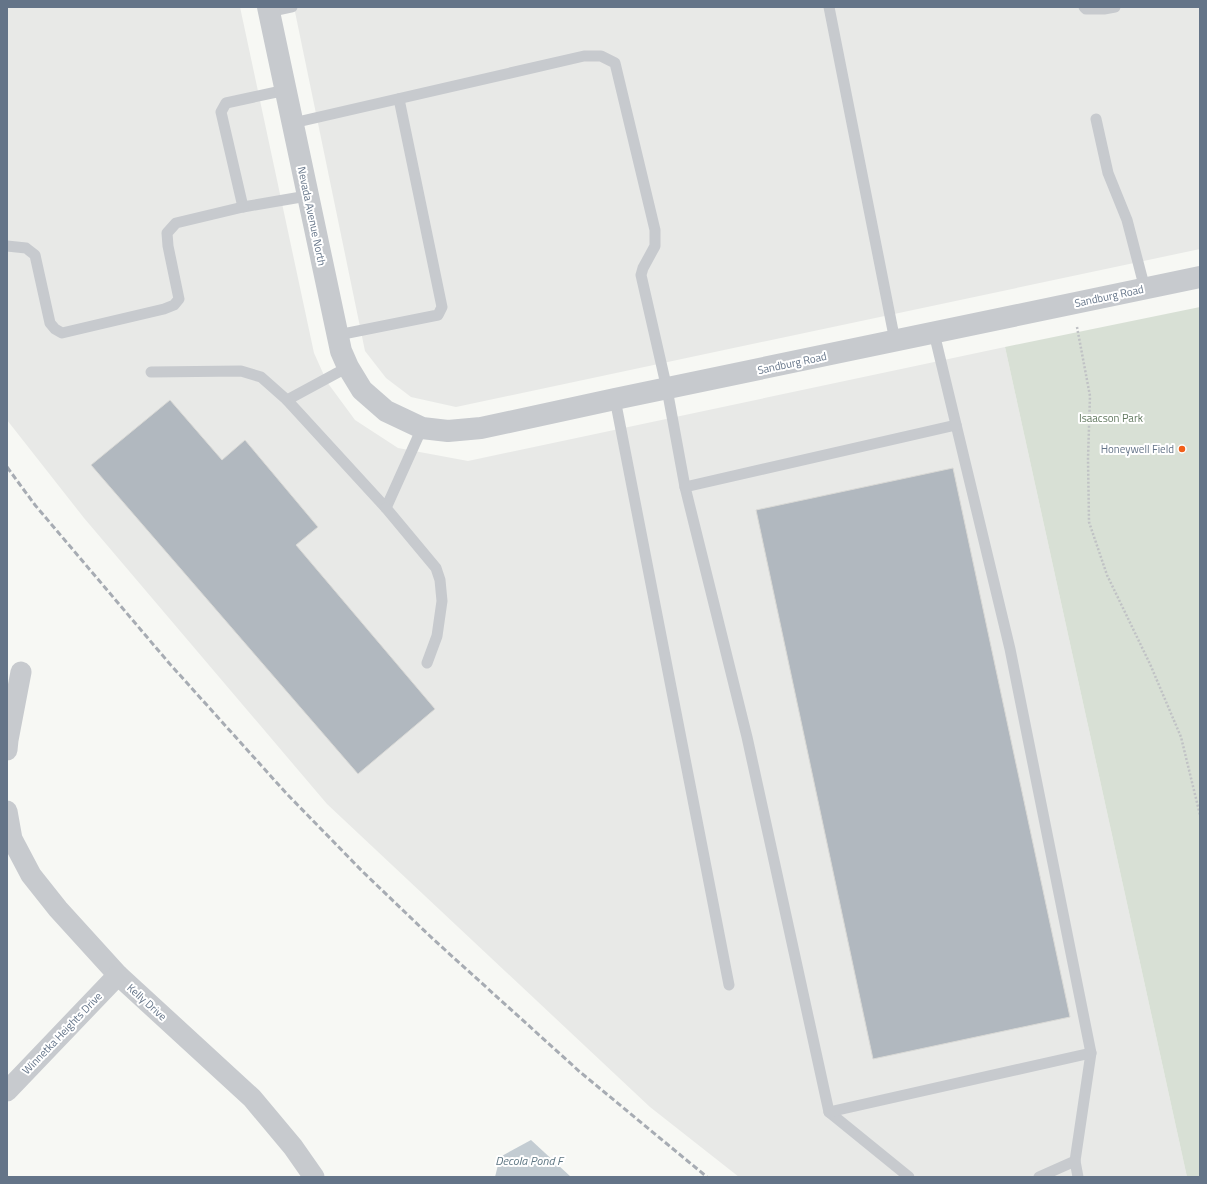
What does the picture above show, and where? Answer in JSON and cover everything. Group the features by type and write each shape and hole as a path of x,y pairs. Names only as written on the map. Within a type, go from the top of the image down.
{"street":[{"name":"Nevada Avenue North","path":"268,9 341,351 348,368 362,390 386,411"},
{"name":"Sandburg Road","path":"386,411 422,428 448,431 481,428 1200,277"},
{"path":"7,750 21,672"},
{"name":"Kelly Drive","path":"7,811 12,839 31,875 118,975 252,1098 293,1147 314,1177"},
{"name":"Winnetka Heights Drive","path":"7,1091 118,975"}],"lane":[{"path":"268,9 292,7"},
{"path":"829,7 895,341"},
{"path":"1084,7 1086,9 1104,9 1115,7"},
{"path":"292,123 584,56 601,56 615,64 655,230 655,246 643,268 641,275 667,389 685,487 747,737 829,1112 909,1177"},
{"path":"243,207 221,112 226,103 286,90"},
{"path":"338,335 438,315 442,307 399,99"},
{"path":"1096,119 1108,173 1127,220 1145,289"},
{"path":"7,246 26,248 35,255 50,323 55,329 62,333 164,309 174,305 179,299 168,246 167,232 176,223 243,207 308,196"},
{"path":"934,333 1010,649 1091,1054 1075,1161 1078,1177"},
{"path":"287,400 348,368"},
{"path":"151,372 241,371 261,377 287,400 386,508 436,568 440,580 442,601 437,636 427,663"},
{"path":"615,399 729,986"},
{"path":"685,487 956,425"},
{"path":"386,508 422,428"},
{"path":"829,1112 1091,1054"},
{"path":"1039,1177 1075,1161"}],"path":[{"path":"1074,304 1090,396 1088,522 1107,575 1150,664 1181,737 1200,815"}],"shaded area":[{"path":"7,7 240,7 314,353 327,382 355,420 398,448 468,461 1005,347 1187,1177 739,1177 650,1107 327,804 84,518 7,420"},
{"path":"294,7 1200,7 1200,249 456,407 411,397 386,378 365,351"}],"green space":[{"name":"Isaacson Park","path":"1200,307 1200,1177 1187,1177 1005,347"}],"water":[{"name":"Decola Pond F","path":"531,1140 571,1177 495,1177 500,1157"}],"building":[{"path":"170,400 222,460 245,440 318,527 296,545 435,709 358,774 91,465"},
{"path":"953,468 1070,1017 873,1059 756,510"}],"railway":[{"path":"7,467 35,505 169,663 286,793 363,872 433,939 580,1072 707,1177"}],"place":[{"name":"Honeywell Field","path":"1182,449"}]}
